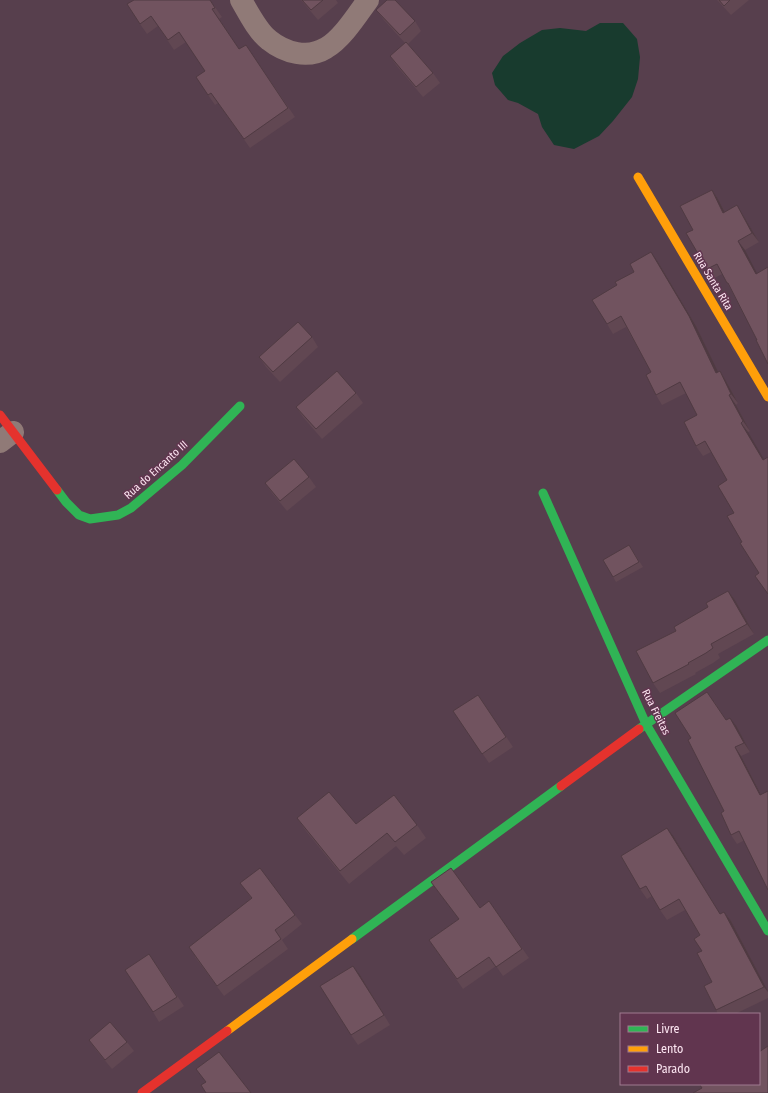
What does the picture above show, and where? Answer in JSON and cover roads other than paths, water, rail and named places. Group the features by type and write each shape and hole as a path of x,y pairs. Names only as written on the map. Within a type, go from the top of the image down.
{"street":[{"path":"241,0 268,40 288,51 303,54 316,53 327,48 340,36 368,0"},
{"name":"Rua Santa Rita","path":"638,177 768,397"},
{"name":"Rua do Encanto III","path":"4,430 66,502 79,515 90,519 118,515 131,508 182,465 240,406"},
{"name":"Rua Freitas","path":"544,492 646,724 768,931"},
{"path":"142,1093 646,724 768,640"}]}
